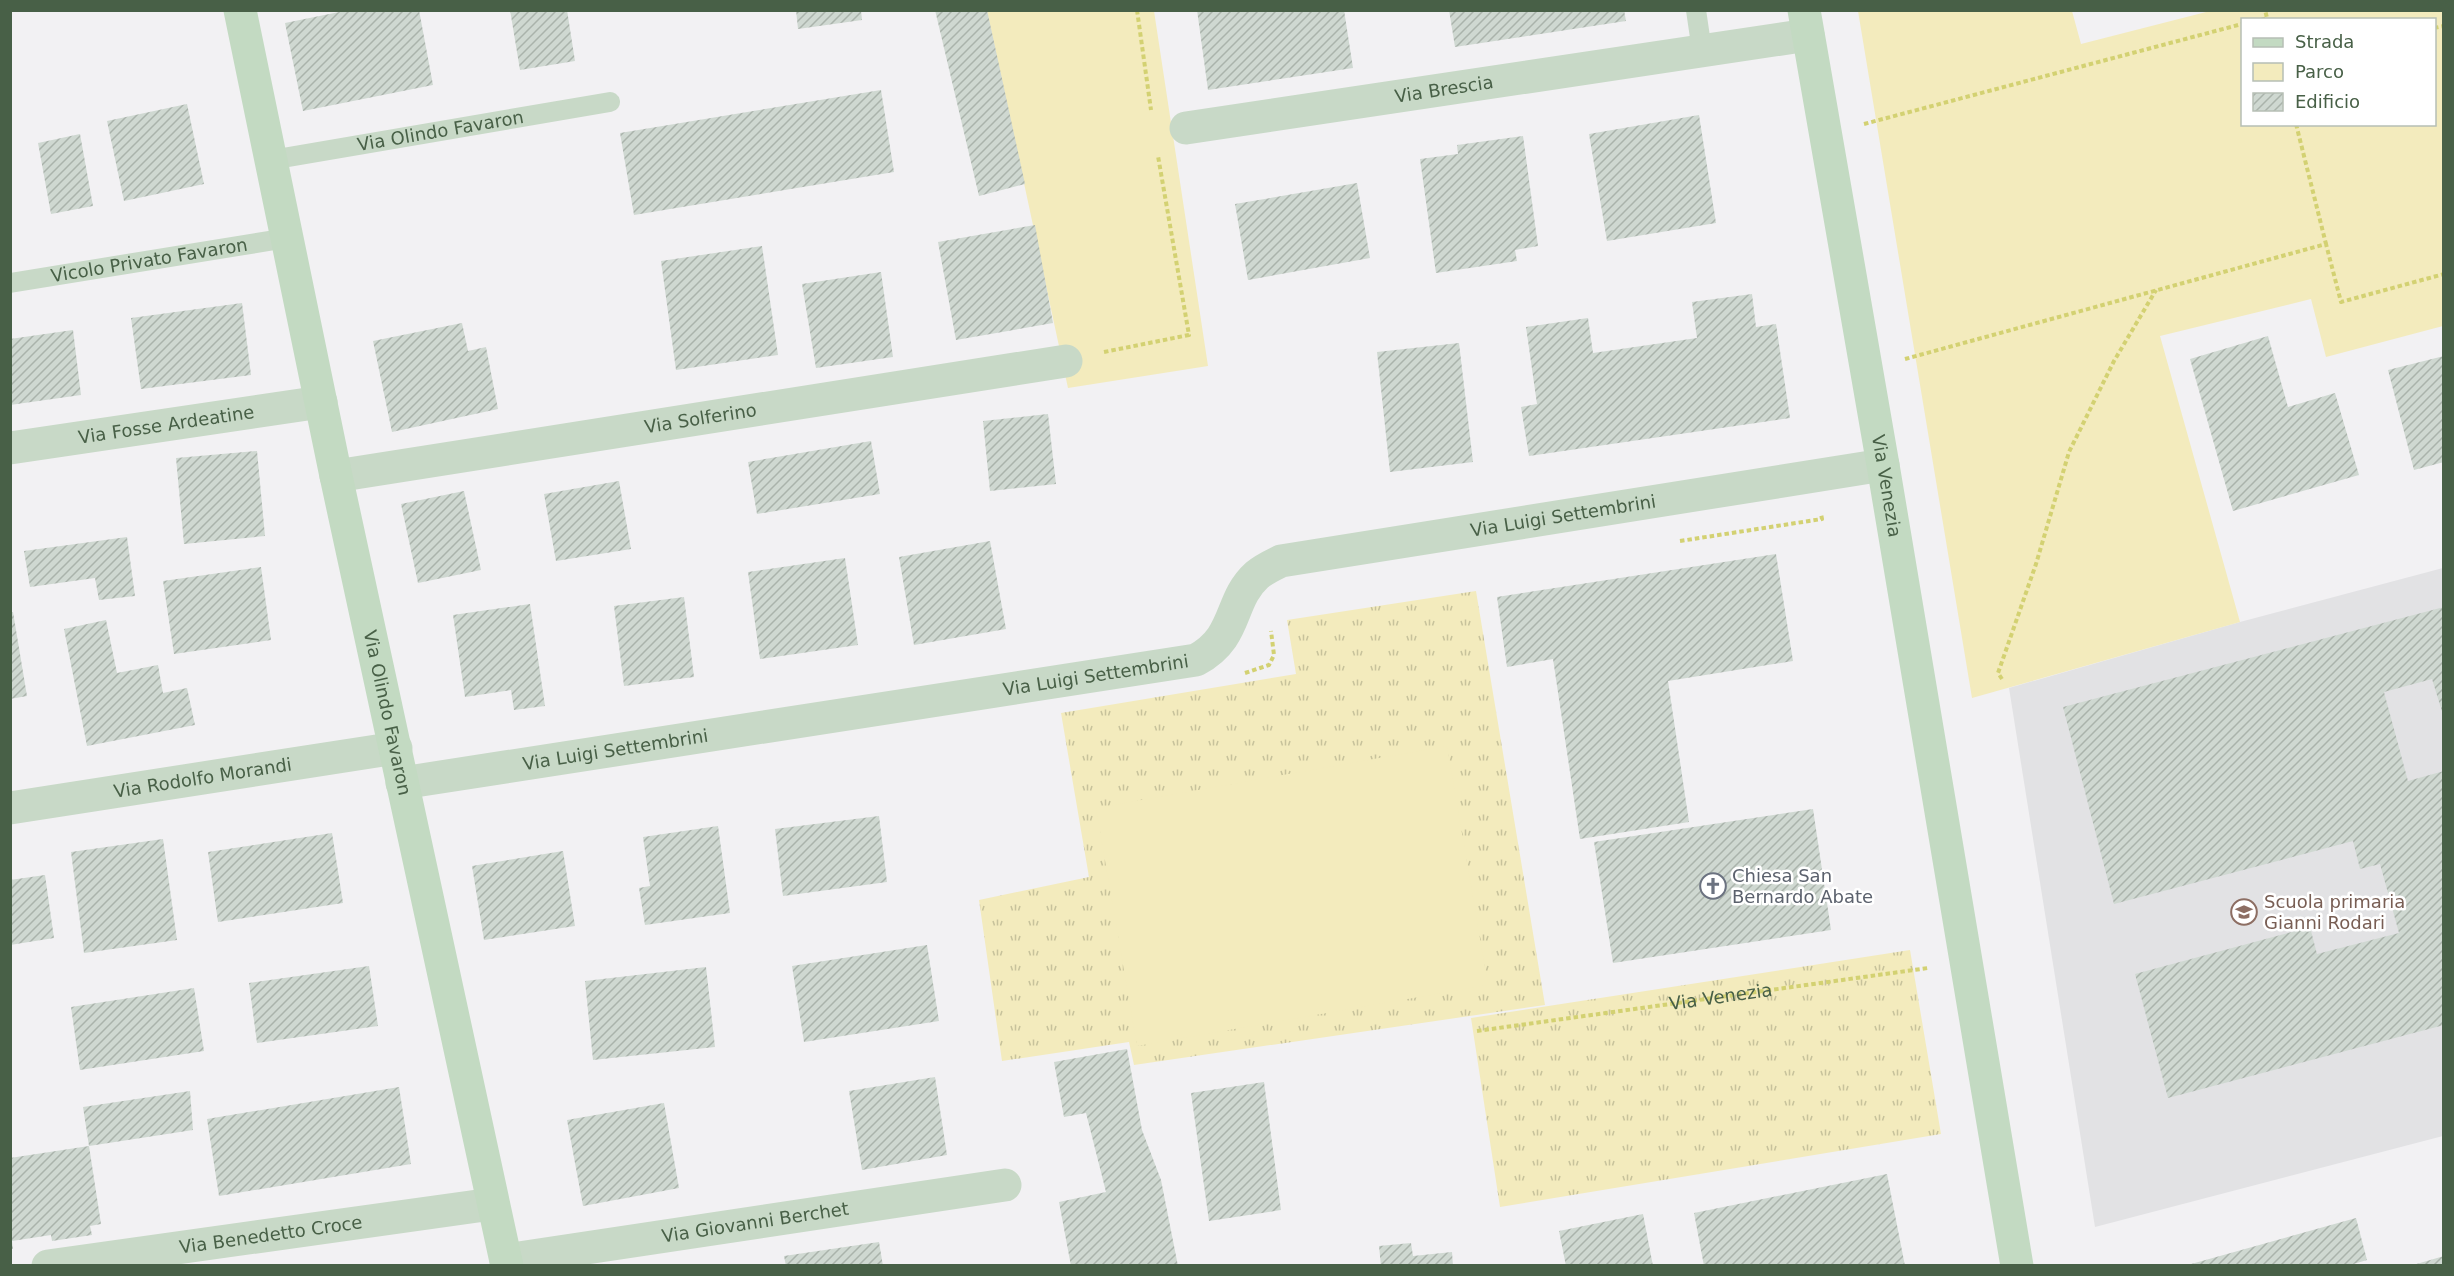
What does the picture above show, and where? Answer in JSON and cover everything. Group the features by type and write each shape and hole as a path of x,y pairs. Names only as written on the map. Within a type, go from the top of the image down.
{"street":[{"name":"Via Olindo Favaron","path":"240,10 336,476 506,1263"},
{"name":"Via Brescia","path":"1186,128 1702,51 1806,23"},
{"name":"Via Venezia","path":"1806,23 1883,465 1964,961 2017,1266"},
{"name":"Via Solferino","path":"336,476 1066,361"},
{"name":"Via Fosse Ardeatine","path":"10,448 321,402"},
{"name":"Via Luigi Settembrini","path":"402,783 1196,660 1208,654 1227,633 1240,602 1256,576 1281,561 1883,465"},
{"name":"Via Rodolfo Morandi","path":"10,808 396,748"},
{"name":"Via Giovanni Berchet","path":"506,1263 1005,1185"},
{"name":"Via Benedetto Croce","path":"48,1266 492,1204"}],"lane":[{"path":"1696,10 1702,51"},
{"name":"Via Olindo Favaron","path":"271,160 610,102"},
{"name":"Vicolo Privato Favaron","path":"10,284 287,238"}],"path":[{"path":"1137,13 1152,122"},
{"path":"1864,123 2241,24"},
{"path":"2296,126 2341,302 2444,274"},
{"path":"1066,361 1189,335 1156,144"},
{"path":"1904,359 2326,244"},
{"path":"2002,680 1998,673 2036,564 2069,452 2114,361 2157,290"},
{"name":"Via Venezia","path":"1477,1031 1930,968 1964,961"}],"shaded area":[{"name":"Scuola primaria Gianni Rodari","path":"2443,568 2443,1136 2095,1227 2009,688 2240,622"}],"green space":[{"path":"987,11 1154,11 1208,366 1068,388"},
{"path":"1858,11 2072,11 2081,44 2210,11 2443,11 2443,326 2326,357 2311,299 2160,336 2240,622 1972,698"},
{"path":"1476,591 1545,1005 1134,1065 1129,1042 1002,1061 979,900 1089,877 1061,713 1296,674 1287,620"},
{"path":"1447,746 1488,985 1137,1046 1096,808"},
{"path":"1910,950 1941,1134 1500,1207 1471,1018"}],"building":[{"path":"349,10 419,10 433,85 303,111 285,23"},
{"path":"510,10 567,10 575,61 520,70"},
{"path":"796,10 861,10 862,20 798,29"},
{"path":"935,10 987,10 1025,184 979,196"},
{"path":"1197,10 1344,10 1353,68 1208,90"},
{"path":"1449,10 1624,10 1626,21 1455,47"},
{"path":"881,90 894,172 634,215 620,133"},
{"path":"187,104 204,184 124,201 107,121"},
{"path":"1699,115 1716,223 1607,241 1589,134"},
{"path":"80,134 93,206 51,214 38,143"},
{"path":"1523,136 1538,246 1515,250 1517,261 1436,273 1420,159 1458,154 1457,145"},
{"path":"1357,183 1370,258 1248,280 1235,204"},
{"path":"1035,225 1053,323 956,340 938,242"},
{"path":"762,246 778,355 676,370 661,261"},
{"path":"881,272 893,357 816,368 802,284"},
{"path":"1752,294 1756,327 1776,324 1790,418 1529,456 1521,407 1537,404 1526,327 1588,318 1593,353 1697,338 1692,302"},
{"path":"242,303 251,375 141,389 131,318"},
{"path":"462,323 468,351 486,347 498,409 392,432 373,341"},
{"path":"73,330 81,395 10,405 10,339"},
{"path":"2268,336 2288,407 2335,393 2359,475 2233,511 2190,359"},
{"path":"1459,343 1473,462 1390,472 1377,352"},
{"path":"2444,356 2444,462 2414,470 2388,370"},
{"path":"1048,414 1056,484 990,491 983,421"},
{"path":"871,441 880,494 757,514 748,462"},
{"path":"257,451 265,536 184,544 176,458"},
{"path":"619,481 631,549 556,561 544,494"},
{"path":"464,491 481,570 418,583 401,504"},
{"path":"127,537 135,596 99,600 95,578 30,587 24,551"},
{"path":"990,541 1006,629 914,645 899,557"},
{"path":"1776,554 1793,661 1668,681 1689,822 1580,839 1553,659 1507,667 1497,597"},
{"path":"845,558 858,645 760,659 748,572"},
{"path":"261,567 271,640 174,654 163,581"},
{"path":"684,597 694,677 624,686 614,606"},
{"path":"530,604 545,706 514,710 511,690 465,697 453,615"},
{"path":"2444,607 2444,718 2432,679 2384,692 2408,781 2444,771 2444,1025 2168,1098 2135,974 2310,927 2317,954 2399,933 2380,864 2360,869 2353,841 2114,904 2063,707"},
{"path":"10,612 13,612 27,696 10,699"},
{"path":"106,620 117,673 158,665 163,693 187,688 195,725 87,746 64,629"},
{"name":"Chiesa San Bernardo Abate","path":"1813,809 1831,930 1613,963 1594,842"},
{"path":"879,816 887,882 783,896 775,829"},
{"path":"718,826 730,913 645,925 639,888 650,886 643,837"},
{"path":"332,833 343,903 218,922 208,852"},
{"path":"163,839 177,940 84,953 71,852"},
{"path":"563,851 575,926 484,940 472,866"},
{"path":"45,875 54,938 10,945 10,880"},
{"path":"927,945 939,1021 804,1042 792,966"},
{"path":"369,966 378,1026 257,1043 249,983"},
{"path":"706,967 715,1047 593,1060 585,981"},
{"path":"194,988 204,1051 80,1070 71,1007"},
{"path":"1127,1049 1142,1130 1161,1180 1178,1266 1071,1266 1059,1202 1106,1192 1086,1113 1064,1117 1054,1062"},
{"path":"935,1077 947,1155 862,1170 849,1091"},
{"path":"1264,1082 1281,1210 1209,1221 1191,1093"},
{"path":"399,1087 411,1164 219,1196 207,1119"},
{"path":"190,1091 193,1130 89,1146 83,1107"},
{"path":"664,1103 679,1188 583,1206 567,1120"},
{"path":"89,1146 101,1224 90,1226 92,1235 52,1241 51,1235 12,1241 13,1249 10,1249 10,1158"},
{"path":"1887,1174 1905,1266 1704,1266 1694,1213"},
{"path":"1643,1214 1653,1266 1566,1266 1559,1231"},
{"path":"2356,1218 2367,1260 2347,1266 2184,1266"},
{"path":"879,1242 883,1266 786,1266 784,1256"},
{"path":"1411,1243 1413,1256 1452,1252 1453,1266 1381,1266 1379,1246"},
{"path":"2444,1256 2444,1266 2413,1266 2413,1265"}],"place":[{"name":"Chiesa San Bernardo Abate","path":"1713,886"},
{"name":"Scuola primaria Gianni Rodari","path":"2244,912"}]}
